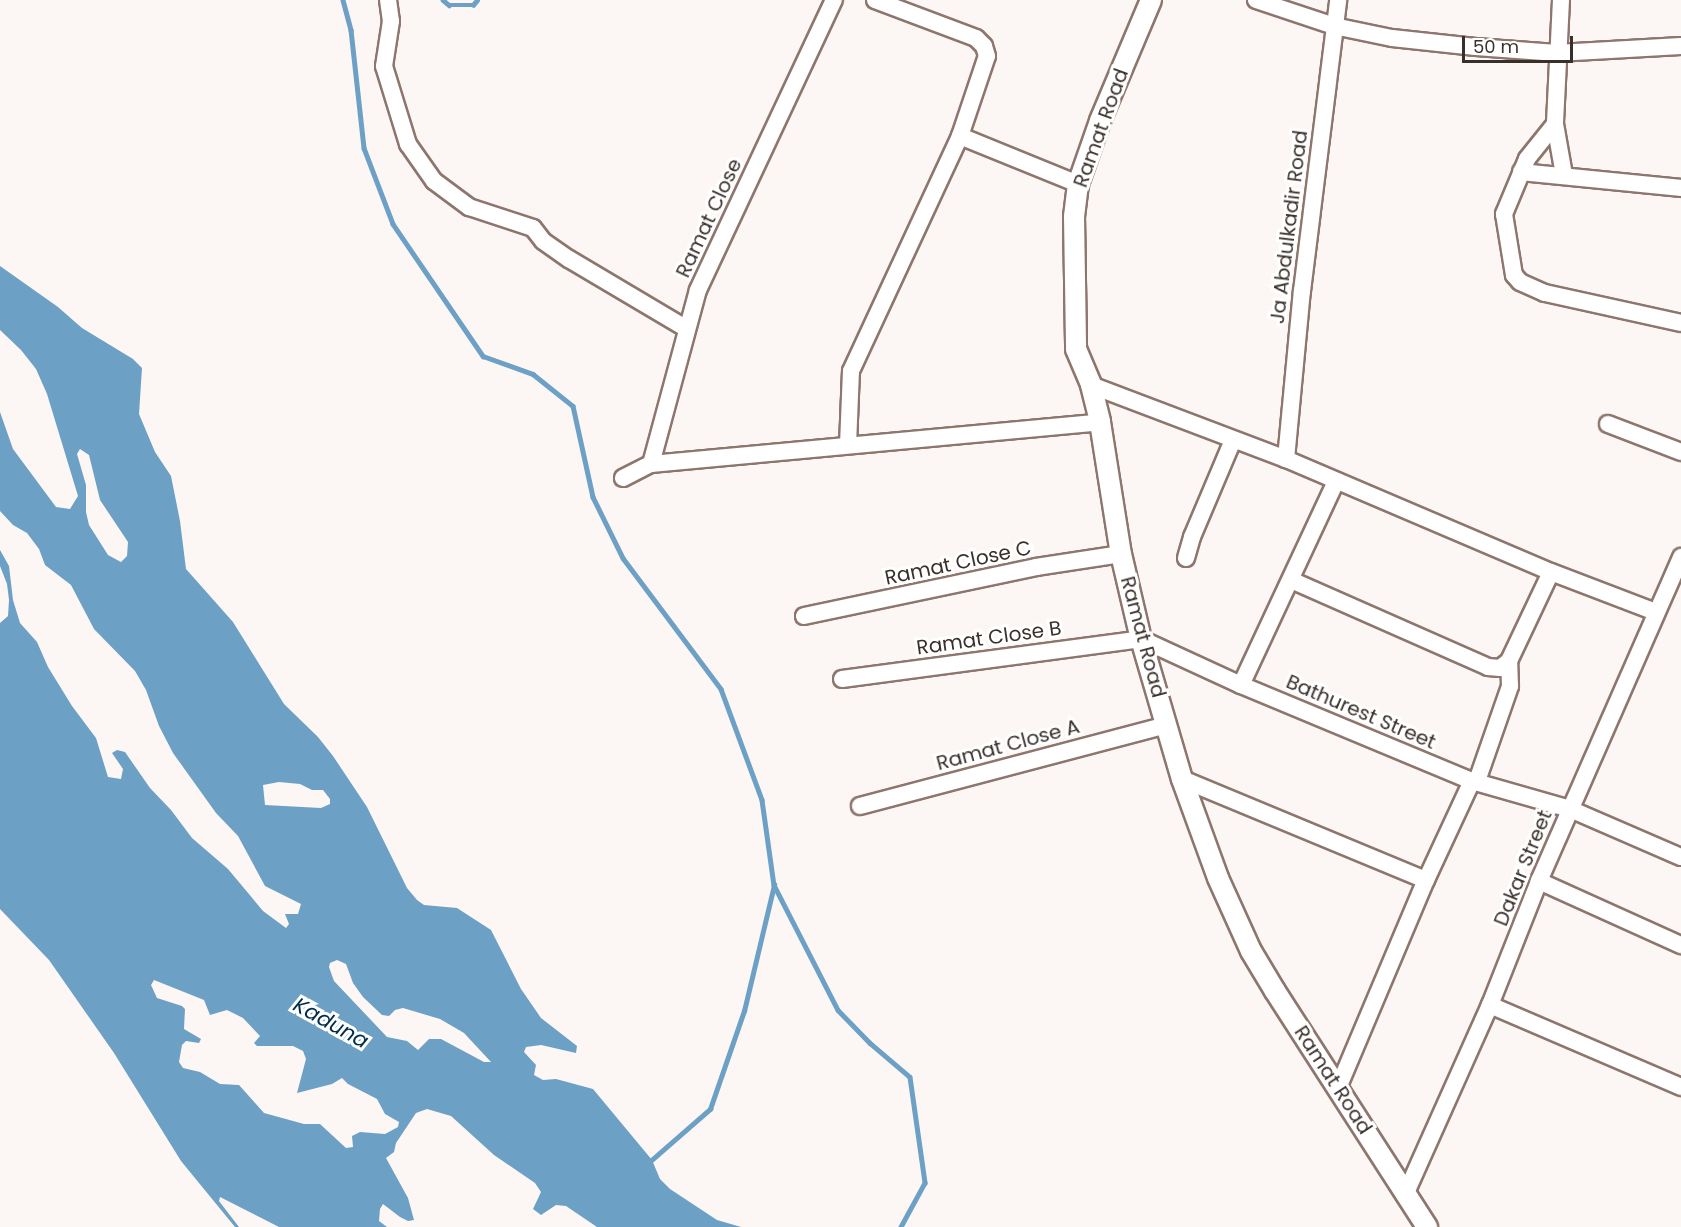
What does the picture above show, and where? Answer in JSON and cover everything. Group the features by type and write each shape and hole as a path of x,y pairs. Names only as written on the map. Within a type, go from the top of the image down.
{"street":[{"path":"388,0 391,21 384,66 408,144 434,181 469,207 533,228 543,241 569,259 687,329"},
{"name":"Ramat Close","path":"651,464 698,290 834,0"},
{"path":"848,445 850,371 960,136 987,56 984,46 976,38 875,0"},
{"name":"Ramat Road","path":"1151,0 1100,121 1078,184 1074,216 1076,349 1091,385 1100,422 1121,554 1142,639 1182,779 1218,878 1251,951 1426,1227"},
{"path":"1256,0 1334,26 1392,38 1557,53 1644,46 1681,46"},
{"name":"Ja Abdulkadir Road","path":"1286,459 1302,291 1338,0"},
{"path":"1561,0 1555,124 1564,175"},
{"path":"1555,124 1527,159 1504,214 1512,268 1520,282 1545,293 1681,323"},
{"path":"960,136 1078,184"},
{"path":"1521,172 1681,188"},
{"path":"1091,385 1286,459 1551,572 1656,612"},
{"path":"623,478 651,464 1100,422"},
{"path":"1608,424 1681,452"},
{"path":"1186,558 1192,537 1233,440"},
{"path":"1241,685 1336,481"},
{"name":"Ramat Close C","path":"804,616 1036,567 1121,554"},
{"name":"Dakar Street","path":"1405,1195 1490,1005 1539,881 1681,557"},
{"path":"1291,580 1488,667 1500,668 1509,661 1551,572"},
{"name":"Ramat Close B","path":"842,679 1142,639"},
{"name":"Bathurest Street","path":"1142,639 1241,685 1475,781 1570,809 1681,857"},
{"path":"1338,1088 1426,879 1475,781 1510,686 1509,661"},
{"name":"Ramat Close A","path":"860,806 1166,725"},
{"path":"1182,779 1426,879"},
{"path":"1539,881 1681,945"},
{"path":"1490,1005 1681,1087"}],"water":[{"name":"Kaduna","path":"0,266 58,307 82,328 133,359 142,368 139,414 155,452 171,476 186,569 233,622 284,704 318,737 333,756 367,807 407,888 424,905 457,908 491,930 521,989 541,1018 577,1046 576,1053 541,1045 526,1047 524,1052 536,1065 534,1075 543,1080 556,1079 593,1089 652,1160 660,1179 670,1189 717,1220 741,1227 597,1227 566,1206 556,1205 541,1215 533,1209 541,1192 535,1183 494,1155 451,1116 427,1109 416,1113 396,1143 394,1152 386,1158 408,1198 414,1220 408,1221 400,1217 383,1204 379,1221 387,1227 279,1227 220,1197 219,1201 239,1227 235,1227 181,1161 114,1053 49,960 0,909 0,623 8,616 9,600 7,584 0,566 0,550 9,566 13,600 20,623 37,642 48,667 72,706 96,738 108,777 121,779 123,769 112,753 117,750 125,752 150,788 171,810 192,838 228,869 263,911 286,928 289,924 285,914 298,914 301,904 265,886 238,836 216,813 173,753 159,726 146,690 135,671 94,629 71,585 45,565 39,549 27,533 13,525 0,511 0,412 13,449 56,507 70,509 78,496 47,394 36,369 21,350 0,330","holes":["80,449 89,455 100,500 128,542 127,556 121,562 108,555 89,525 86,512 86,485 77,454","279,782 300,784 312,790 323,790 330,799 330,804 321,808 265,805 263,785","337,960 346,964 353,983 363,997 382,1015 389,1016 395,1010 403,1008 440,1019 464,1033 491,1062 484,1062 441,1039 429,1039 418,1050 407,1041 387,1037 334,981 329,967 330,963","154,980 204,1000 210,1015 227,1010 243,1018 260,1036 254,1043 257,1046 293,1046 303,1051 306,1059 297,1093 332,1084 342,1078 348,1084 377,1099 385,1114 399,1122 398,1127 385,1134 360,1132 352,1136 353,1147 346,1148 320,1124 304,1124 264,1113 239,1085 220,1084 200,1072 183,1068 179,1062 182,1045 186,1041 199,1043 201,1039 184,1029 185,1009 157,998 151,985"]}],"waterway":[{"path":"343,0 351,30 364,148 393,224 483,356 533,374 573,406 593,497 623,558 721,689 762,800 774,885 838,1010 870,1043 910,1077 925,1183 901,1227"},
{"path":"443,0 449,5 473,5 477,0"},
{"path":"647,1164 710,1109 744,1011 774,885"}]}
